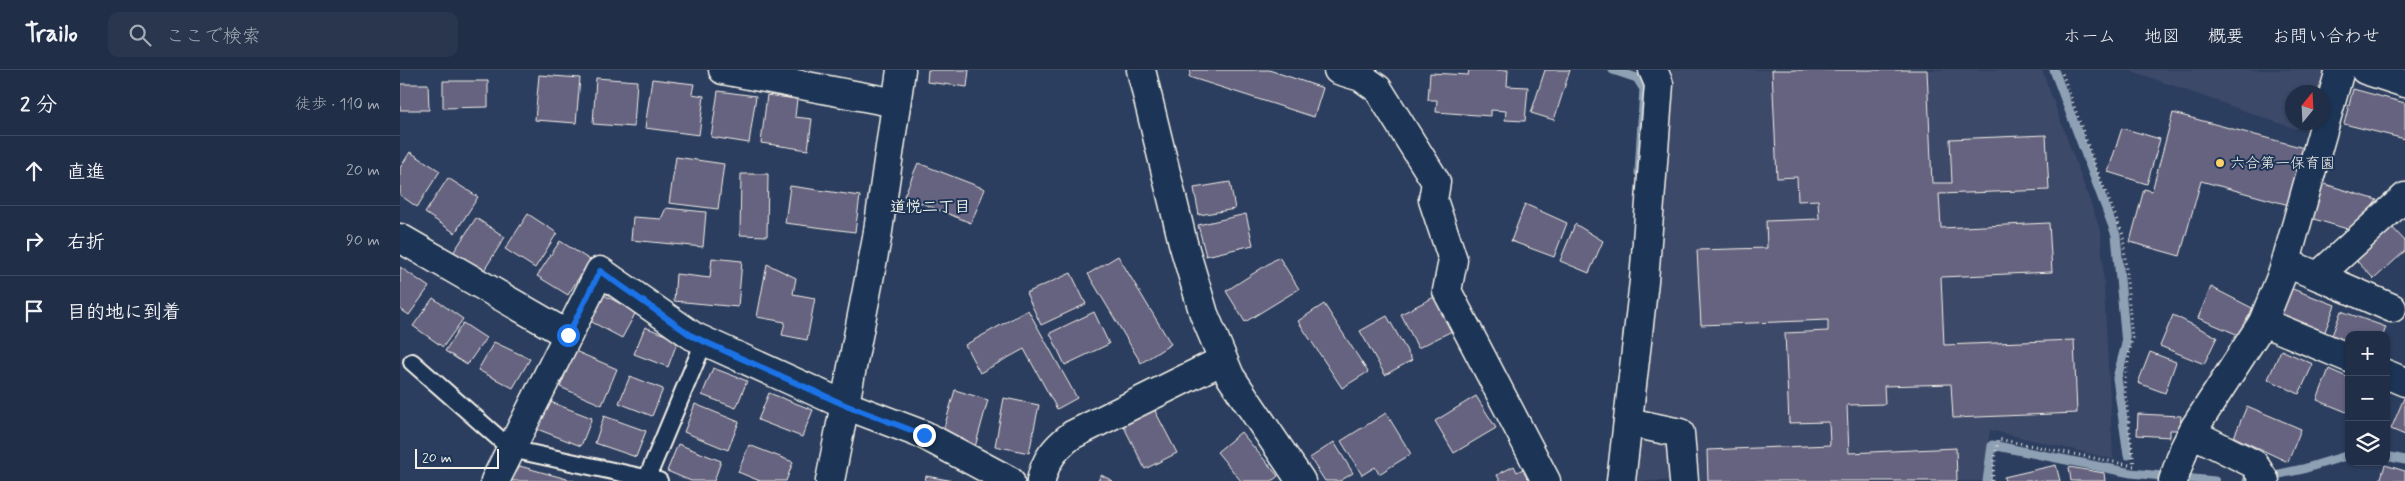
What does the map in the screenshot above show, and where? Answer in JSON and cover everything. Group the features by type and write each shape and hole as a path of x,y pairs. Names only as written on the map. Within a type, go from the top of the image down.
{"street":[{"path":"723,70 896,102"},
{"path":"830,481 877,238 901,70"},
{"path":"1141,70 1183,244 1204,314 1230,376 1301,481"},
{"path":"1338,70 1361,77 1378,89 1436,182 1433,200 1453,260 1447,291 1546,481"},
{"path":"1618,479 1628,422 1644,280 1659,84 1653,70"},
{"path":"2173,481 2184,449 2192,433 2263,322 2286,263 2340,70"},
{"path":"2365,70 2405,83"},
{"path":"2318,276 2405,197"},
{"path":"400,238 568,335"},
{"path":"2286,263 2392,308"},
{"path":"495,481 600,271 692,336 845,405 924,435 1010,481"},
{"path":"2263,322 2345,356"},
{"path":"1040,481 1043,468 1056,447 1072,435 1223,360"},
{"path":"2390,376 2405,382"},
{"path":"1628,422 1680,433 1684,481"},
{"path":"2192,433 2259,473"}],"lane":[{"path":"412,362 511,449 653,480 704,342"}],"path":[{"path":"1992,481 1998,438 2134,466 2124,384 2132,338 2123,234 2096,168 2061,70"}],"shaded area":[{"path":"1672,70 2042,70 2101,232 2113,459 1990,430 1982,481 1636,481"},
{"path":"2129,70 2327,70 2322,85 2285,85 2285,125"}],"building":[{"path":"928,70 969,70 967,87 927,82"},
{"path":"1191,70 1269,70 1323,88 1314,117 1189,77"},
{"path":"1469,70 1508,70 1507,86 1528,87 1525,121 1505,120 1506,111 1491,110 1491,116 1436,112 1437,100 1428,100 1430,73 1468,75"},
{"path":"1545,70 1570,70 1554,120 1531,113"},
{"path":"1772,70 1927,70 1932,183 1952,183 1950,139 2046,135 2049,190 1939,194 1941,228 2049,223 2052,272 1941,277 1944,345 2074,340 2077,413 1953,418 1951,384 1884,386 1885,404 1847,405 1849,453 1956,448 1957,481 1708,481 1707,450 1830,445 1829,422 1789,423 1785,333 1828,331 1828,320 1701,325 1697,250 1767,248 1766,221 1819,219 1818,200 1798,201 1797,177 1777,178"},
{"path":"539,75 580,78 576,123 535,120"},
{"path":"596,78 637,81 634,127 593,124"},
{"path":"652,79 694,84 692,94 704,96 699,135 645,128"},
{"path":"443,81 488,81 488,107 443,108"},
{"path":"400,84 428,84 429,110 400,110"},
{"path":"2353,89 2405,103 2405,139 2344,124"},
{"path":"718,91 756,96 749,143 711,137"},
{"path":"767,95 797,99 795,117 812,119 808,150 761,143"},
{"path":"2173,113 2304,148 2289,205 2201,181 2180,256 2130,242 2144,189 2152,191"},
{"path":"2122,128 2160,139 2147,184 2108,172"},
{"path":"410,152 440,171 417,207 400,195 400,168"},
{"path":"676,157 724,164 718,209 669,203"},
{"path":"918,163 985,189 971,223 904,196"},
{"path":"741,174 768,174 767,236 740,235"},
{"path":"448,178 478,197 455,233 425,213"},
{"path":"1230,182 1235,209 1199,215 1194,188"},
{"path":"2318,182 2377,200 2354,231 2307,217"},
{"path":"790,186 860,196 855,232 785,223"},
{"path":"1525,204 1567,223 1554,257 1511,241"},
{"path":"666,208 706,212 703,247 631,240 633,217 661,219"},
{"path":"528,214 557,233 535,268 505,249"},
{"path":"1246,214 1253,245 1206,256 1198,225"},
{"path":"476,218 505,237 483,272 453,253"},
{"path":"1575,224 1603,241 1589,273 1560,261"},
{"path":"2390,225 2405,241 2405,251 2374,279 2354,258"},
{"path":"560,241 590,260 568,295 537,276"},
{"path":"1118,256 1171,344 1141,363 1088,274"},
{"path":"1279,257 1299,289 1245,322 1226,291"},
{"path":"712,258 742,261 738,307 674,301 676,274 710,278"},
{"path":"767,264 796,278 793,294 815,298 807,340 782,335 785,322 757,317"},
{"path":"400,267 429,287 409,315 400,309"},
{"path":"1071,273 1086,304 1041,325 1026,293"},
{"path":"2211,287 2254,309 2241,336 2198,318"},
{"path":"2290,288 2335,305 2324,334 2280,319"},
{"path":"604,295 636,312 622,338 590,321"},
{"path":"1436,296 1454,330 1418,348 1401,314"},
{"path":"433,298 463,319 443,347 413,326"},
{"path":"1324,304 1368,372 1342,388 1298,321"},
{"path":"1028,310 1077,398 1057,409 1024,349 980,373 965,345"},
{"path":"2341,311 2386,327 2384,331 2345,331 2345,347 2330,341"},
{"path":"1094,312 1109,344 1065,365 1050,333"},
{"path":"2173,315 2217,337 2204,364 2160,346"},
{"path":"1387,316 1412,360 1385,375 1360,331"},
{"path":"463,323 486,338 467,365 445,351"},
{"path":"645,327 678,340 668,367 634,354"},
{"path":"494,342 530,359 513,388 478,370"},
{"path":"2281,350 2313,364 2299,394 2268,379"},
{"path":"575,351 617,369 602,405 560,387"},
{"path":"2150,352 2176,362 2165,393 2138,383"},
{"path":"713,368 747,381 736,408 702,395"},
{"path":"2329,369 2345,376 2345,411 2317,400"},
{"path":"630,376 663,389 652,416 619,403"},
{"path":"955,390 988,400 975,447 941,438"},
{"path":"769,393 813,410 802,437 758,420"},
{"path":"1476,396 1496,428 1454,453 1435,421"},
{"path":"1004,398 1039,405 1029,453 995,446"},
{"path":"2405,398 2405,435 2391,429"},
{"path":"548,401 592,418 581,446 537,429"},
{"path":"695,404 739,422 728,450 684,432"},
{"path":"2247,406 2301,429 2288,462 2234,437"},
{"path":"1154,409 1177,453 1145,469 1123,425"},
{"path":"1386,413 1411,454 1379,474 1375,467 1362,475 1341,441"},
{"path":"2138,414 2181,416 2180,430 2170,430 2170,437 2137,435"},
{"path":"604,416 646,431 636,457 595,443"},
{"path":"1241,432 1278,476 1272,481 1241,481 1217,452"},
{"path":"1334,442 1353,473 1340,481 1325,481 1310,458"},
{"path":"678,444 721,461 714,481 691,481 667,471"},
{"path":"749,445 793,462 786,481 760,481 738,472"},
{"path":"516,465 574,481 512,481"},
{"path":"2056,465 2060,481 2005,481 2004,477"},
{"path":"1514,466 1517,472 1529,466 1537,481 1500,481 1497,475"},
{"path":"2385,466 2405,471 2405,481 2380,481"},
{"path":"2069,467 2104,473 2105,481 2071,481"},
{"path":"1101,475 1113,481 1098,481"},
{"path":"926,476 954,481 925,481"}],"waterway":[{"path":"1613,70 1637,78 1644,89 1639,173"},
{"path":"2054,70 2116,235 2126,344 2117,378 2128,455"},
{"path":"1987,481 1992,445 2131,473 2215,481"},
{"path":"2247,481 2303,469 2345,456"},
{"path":"2390,457 2405,460"}],"place":[{"name":"六合第一保育園","path":"2220,163"}],"district":[{"name":"道悦二丁目","path":"930,206"}],"route":[{"path":"568,335 600,271 692,336 845,405 924,435"}]}
